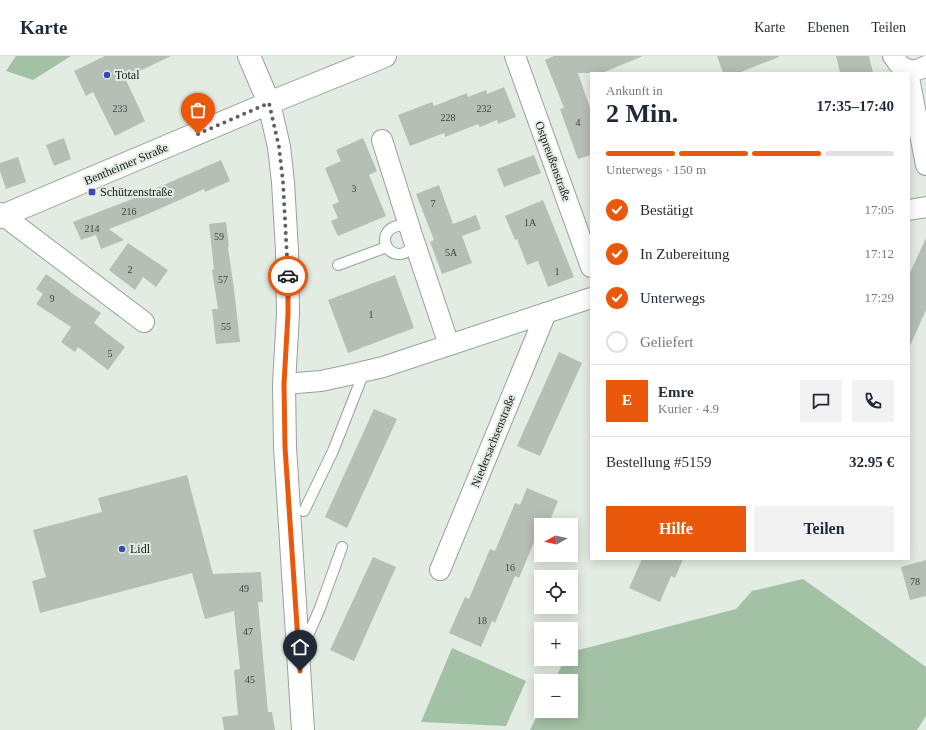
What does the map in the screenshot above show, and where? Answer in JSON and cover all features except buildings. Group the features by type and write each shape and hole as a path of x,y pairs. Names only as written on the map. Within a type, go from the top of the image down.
{"street":[{"path":"249,56 269,103 280,154 283,182 287,251 288,314 284,384 286,463 303,730"},
{"name":"Bentheimer Straße","path":"2,215 385,56"},
{"name":"Ostpreußenstraße","path":"515,56 590,264"},
{"path":"910,74 926,165"},
{"path":"382,140 449,345"},
{"path":"2,215 144,322"},
{"path":"284,384 321,381 383,367 590,298"},
{"name":"Niedersachsenstraße","path":"440,570 546,313"}],"lane":[{"path":"402,226 410,231 413,239 410,248 407,251 403,253 394,253 387,247 385,238 389,230 393,227 402,226"},
{"path":"338,265 387,247"},
{"path":"304,511 333,451 364,372"},
{"path":"298,657 320,608 342,547"}],"green space":[{"path":"16,56 71,56 33,80 6,71"},
{"path":"803,579 926,667 926,716 917,730 530,730 536,718 578,718 578,674 558,674 562,666 578,666 578,650 736,609 752,591"},
{"path":"452,648 526,681 506,726 421,722"}],"way so far":[{"path":"198,134 269,103 279,147 283,182 288,276"}],"place":[{"name":"Total","path":"107,75"},
{"name":"Schützenstraße","path":"92,192"},
{"name":"Lidl","path":"122,549"}],"route":[{"path":"288,276 288,314 284,384 285,447 300,671"}]}
